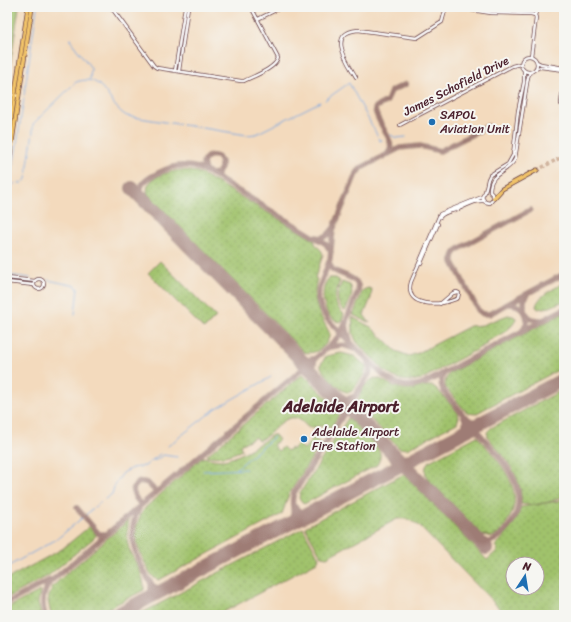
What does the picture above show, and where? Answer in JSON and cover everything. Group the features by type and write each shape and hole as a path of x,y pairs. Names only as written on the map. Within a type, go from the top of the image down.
{"main road":[{"path":"7,175 28,7"},
{"path":"7,146 32,7"},
{"path":"494,198 502,189 538,170"}],"street":[{"path":"111,7 154,66 175,71 241,81 244,81 274,66 277,61 277,55 252,7"},
{"path":"175,71 185,7"},
{"path":"179,71 188,7"},
{"path":"258,19 282,7"},
{"path":"356,77 341,49 341,42 346,34 350,31 358,30 417,38 442,22 446,7"},
{"path":"451,7 491,13 535,15"},
{"path":"531,56 536,18 535,15 538,7"},
{"path":"440,304 453,293 459,293 459,296 454,300 440,304 426,303 418,300 412,295 410,291 410,284 440,214 444,211 482,197 490,176 508,164 513,155 518,111 524,80 524,71 520,64 524,57 531,56 540,64 564,71"},
{"path":"536,69 537,62"},
{"name":"James Schofield Drive","path":"400,125 512,66 520,64"},
{"path":"524,71 530,72 540,67 564,71"},
{"path":"417,269 425,255 441,216 446,212 458,210 474,202 483,201 490,203 494,198 493,194 490,192 490,185 494,178 510,167 515,159 530,72"},
{"path":"560,104 564,77"},
{"path":"7,94 17,96"},
{"path":"485,192 490,192"},
{"path":"482,197 483,201"},
{"path":"7,278 34,281 41,280 43,282 42,288 39,290 36,289 34,281"},
{"path":"7,282 34,285"}],"green space":[{"path":"7,7 19,7 7,86"},
{"path":"182,170 197,172 209,178 314,240 323,255 315,278 317,279 315,295 319,313 329,332 329,337 325,345 317,351 308,353 304,352 148,194 147,188 149,184 158,176"},
{"path":"160,261 216,317 204,329 148,273"},
{"path":"329,278 336,278 340,281 336,295 336,303 344,314 342,320 339,322 334,320 329,315 324,303 324,289"},
{"path":"342,282 350,285 352,291 351,298 345,311 339,305 338,301 339,290"},
{"path":"564,283 564,301 550,307 538,309 536,307 537,303 543,296"},
{"path":"368,288 372,289 371,298 364,315 370,323 353,315 363,290"},
{"path":"564,313 564,367 475,414 467,413 446,388 445,383 447,376 450,373"},
{"path":"508,315 516,318 515,322 504,332 486,342 487,344 422,379 411,381 401,380 385,371 360,346 353,333 352,317 371,327 396,351 409,356 418,353 470,326 482,325"},
{"path":"341,353 354,356 366,366 364,375 354,390 350,392 347,392 339,387 321,367 321,364 326,356"},
{"path":"303,374 341,412 331,427 321,426 309,428 300,420 291,418 282,422 268,435 258,441 255,437 240,445 242,450 224,456 206,456"},
{"path":"375,378 403,389 433,386 457,412 459,417 457,423 407,449 399,448 358,406 362,390 368,382"},
{"path":"564,389 564,496 543,503 532,505 521,504 521,494 516,476 512,468 488,437 487,432 491,428"},
{"path":"348,418 371,440 378,449 380,459 377,465 304,504 299,498 300,493"},
{"path":"272,435 275,435 279,440 273,445 278,451 283,447 287,451 291,448 292,450 298,444 304,449 312,440 309,437 321,443 289,494 282,514 159,580 153,577 140,552 136,538 137,524 145,508 203,457 225,460 239,455"},
{"path":"477,436 493,454 507,474 512,485 514,496 514,507 509,519 502,530 492,537 483,535 428,479 425,472 428,462"},
{"path":"402,475 405,475 487,560 498,550 495,546 517,519 521,507 558,501 564,498 564,615 506,615 418,525 408,520 397,519 327,557 321,556 305,527"},
{"path":"129,520 127,540 130,551 143,580 144,590 95,615 51,615 48,601 53,586"},
{"path":"90,526 97,534 94,538 48,576 7,598 7,579 62,549"},
{"path":"303,528 319,558 317,562 218,615 138,615"},
{"path":"40,591 38,603 41,615 7,615 7,608"}],"waterway":[{"path":"24,95 37,7"},
{"path":"71,39 70,40 91,68 90,79"},
{"path":"19,183 23,183 26,179 33,124 76,82 86,80 100,85 114,105 127,116 247,135 256,134 320,102"},
{"path":"325,100 349,83 377,135"},
{"path":"12,175 24,98"},
{"path":"391,135 396,138 406,137"},
{"path":"378,138 380,141 382,140"},
{"path":"7,213 11,187 15,183"},
{"path":"7,275 31,278"},
{"path":"48,280 76,286 78,288 75,314"},
{"path":"168,446 215,409 271,377"},
{"path":"236,469 274,437"},
{"path":"105,499 112,494 115,484 123,473 132,468 145,466 160,454"},
{"path":"153,460 156,460 163,455 177,457"},
{"path":"203,471 246,469"},
{"path":"7,567 57,539 101,502"}],"taxiway":[{"path":"388,153 390,149 389,138 376,114 375,109 387,101 391,91 406,84"},
{"path":"488,126 440,151 420,146 400,148 361,168 356,174 333,230 330,259 319,288 318,298 321,309 328,320 384,376 398,384 408,386 425,383 564,309"},
{"path":"205,171 203,163 207,157 218,157 221,162 221,168 218,173 211,174"},
{"path":"145,202 142,196 141,188 142,184 149,178 164,170 174,167 194,167 209,173 326,244 331,252"},
{"path":"530,210 457,250 454,254 453,262 478,310 483,314 489,314 564,274"},
{"path":"316,237 321,238 329,234 332,230"},
{"path":"45,615 43,598 50,582 333,343 341,333 358,292 358,287 354,280 332,269 329,262"},
{"path":"528,294 524,300 524,311 531,319 541,320"},
{"path":"509,304 520,307 526,315 527,322 522,331"},
{"path":"346,322 350,340"},
{"path":"330,347 343,345 354,349"},
{"path":"299,358 307,360 312,359"},
{"path":"315,359 313,367 315,374"},
{"path":"287,525 291,520 293,513 292,502 294,493 369,374 369,363"},
{"path":"445,372 441,381 443,389 461,411 465,419 464,426 458,434"},
{"path":"338,397 347,399 355,396"},
{"path":"353,402 352,407 355,414"},
{"path":"464,416 473,422 483,421"},
{"path":"473,426 504,464 513,477 518,491 518,505 514,519 502,534 488,542 477,540"},
{"path":"141,505 135,497 133,491 136,484 141,482 147,483 156,492"},
{"path":"294,506 299,511 308,513"},
{"path":"77,508 99,534 106,534"},
{"path":"139,509 133,528 134,548 137,557 152,585 157,588 165,589"},
{"path":"7,603 50,580"},
{"path":"146,599 151,591 151,583"}],"runway":[{"path":"132,188 486,548"},
{"path":"116,615 564,379"}],"tunnel":[{"path":"537,170 564,156"}],"place":[{"name":"SAPOL Aviation Unit","path":"432,122"},
{"name":"Adelaide Airport Fire Station","path":"304,439"}],"district":[{"name":"Adelaide Airport","path":"341,406"}]}
